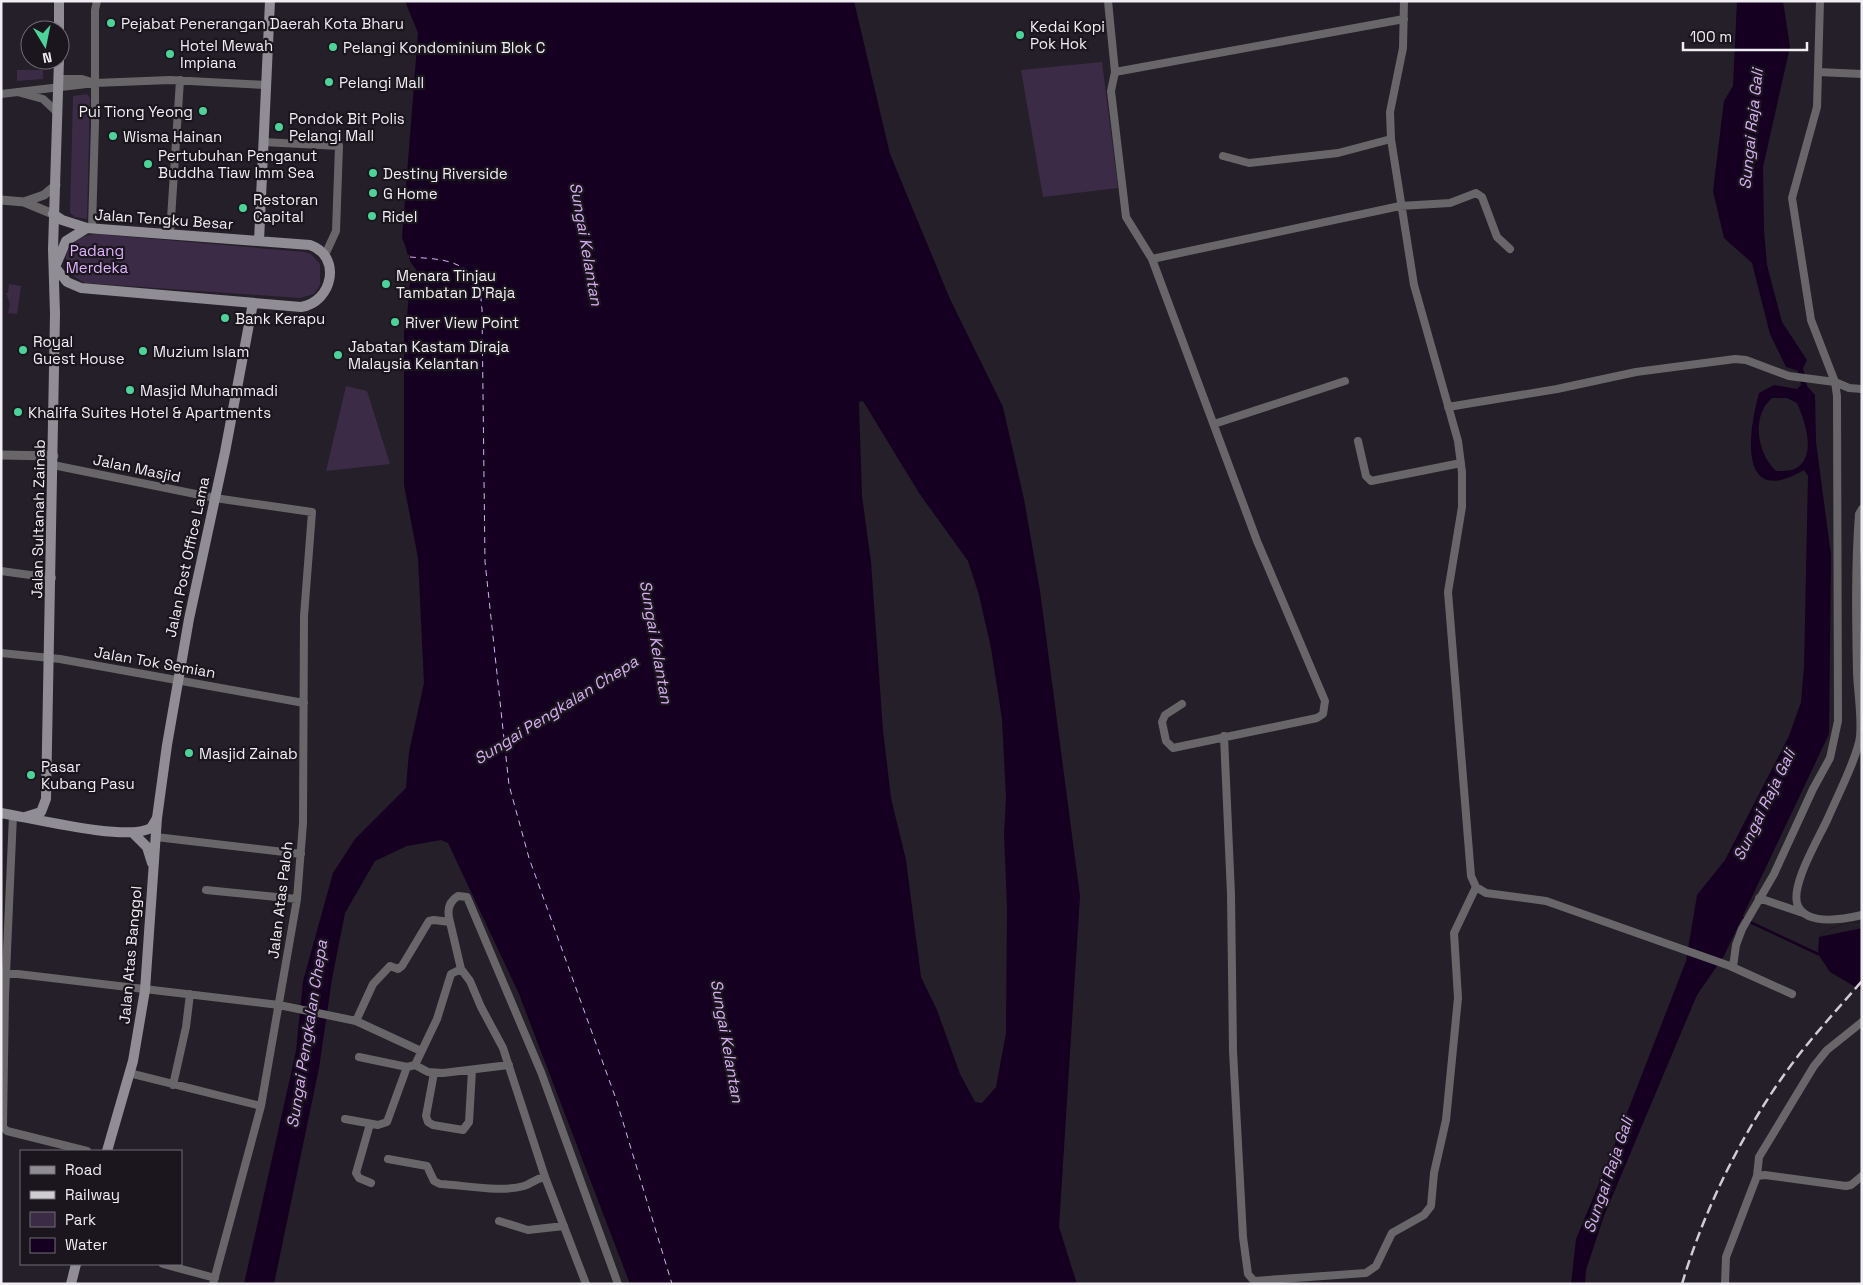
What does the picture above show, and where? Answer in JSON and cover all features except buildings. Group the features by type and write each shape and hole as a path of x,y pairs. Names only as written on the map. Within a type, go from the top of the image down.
{"main road":[{"path":"59,1 59,20"},
{"path":"259,241 270,1"},
{"name":"Jalan Sultanah Zainab","path":"46,799 52,578 54,214 59,70"},
{"path":"54,214 62,220 90,228"},
{"name":"Jalan Tengku Besar","path":"54,267 66,241 90,228 310,245 319,248 325,255"},
{"path":"54,267 68,282 91,290 301,307 317,302 329,281 329,264 325,255"},
{"name":"Jalan Post Office Lama","path":"157,818 178,680 253,303"},
{"path":"25,817 41,812 46,799"},
{"path":"46,799 54,816 68,825"},
{"path":"1,813 68,825 134,833 151,828 157,818"},
{"name":"Jalan Atas Banggol","path":"108,1150 129,1073 145,990 157,818"},
{"path":"134,833 147,847 153,867"},
{"path":"71,1284 76,1265"}],"street":[{"path":"90,228 95,83 95,10 97,1"},
{"path":"1108,1 1115,72 1111,91 1126,217 1152,259 1257,541 1325,701 1323,714 1317,718 1176,747 1170,746 1166,741 1162,719 1182,704"},
{"path":"1404,1 1403,48 1390,112 1391,139 1400,206 1414,285 1458,441 1461,463 1462,507 1448,592 1468,863 1476,887 1486,893 1500,896 1546,901 1732,966 1792,994"},
{"path":"1732,966 1736,944 1742,929 1774,874 1813,789 1830,758 1838,722 1837,396 1835,382 1811,320 1792,196 1817,107 1820,1"},
{"path":"1115,72 1404,19"},
{"path":"1818,72 1862,74"},
{"path":"170,234 180,80"},
{"path":"1,94 19,93 58,83 83,86 95,83 180,80 266,85"},
{"path":"19,93 43,99 58,113"},
{"path":"1223,156 1249,163 1338,153 1391,139"},
{"path":"264,142 339,146 336,231 325,255"},
{"path":"24,202 44,195 56,185"},
{"path":"1152,259 1400,206 1450,203 1479,194 1482,197 1497,237 1510,249"},
{"path":"1,200 24,202 54,214"},
{"path":"1448,407 1557,389 1636,372 1735,359 1746,360 1789,376 1821,379 1849,388 1862,389"},
{"path":"1214,424 1345,381"},
{"path":"1358,441 1366,476 1371,481 1461,463"},
{"path":"1,455 54,460"},
{"name":"Jalan Masjid","path":"54,460 215,498 312,512"},
{"path":"1803,913 1798,906 1796,896 1799,880 1819,840 1860,738 1855,563 1859,514 1862,509"},
{"name":"Jalan Atas Paloh","path":"214,1281 261,1106 296,899 301,854 304,616 312,512"},
{"path":"1,571 52,578"},
{"name":"Jalan Tok Semian","path":"1,653 50,658 304,703"},
{"path":"1224,736 1231,894 1230,991 1237,1139 1243,1237 1248,1274 1254,1281 1366,1273 1376,1266 1392,1233 1430,1210 1434,1173 1446,1120 1458,998 1454,933 1476,887"},
{"path":"13,815 4,972 3,1127 7,1131 83,1150"},
{"path":"156,837 301,854"},
{"path":"206,890 296,899"},
{"path":"586,1284 545,1177 509,1065 470,981 461,969 448,916 451,902 458,896 467,897 541,1072 618,1284"},
{"path":"1759,898 1826,919 1862,915"},
{"path":"356,1021 373,984 390,966 398,969 402,966 429,922 434,920 450,922"},
{"path":"345,1118 370,1124 381,1125 387,1122 411,1066 437,1019 451,974 461,969"},
{"path":"4,972 279,1005 356,1021 421,1051"},
{"path":"173,1085 186,1027 190,994"},
{"path":"1725,1284 1728,1250 1741,1222 1757,1176 1760,1157 1814,1066 1827,1050 1862,1022"},
{"path":"359,1058 411,1066 434,1073 509,1065"},
{"path":"434,1073 426,1116 428,1122 433,1125 463,1130 469,1122 472,1070"},
{"path":"129,1073 261,1106"},
{"path":"370,1124 356,1173 359,1178 371,1183"},
{"path":"388,1159 427,1166 434,1182 440,1184 504,1188 525,1186 533,1180 545,1177"},
{"path":"1757,1176 1765,1175 1848,1186 1862,1176"},
{"path":"499,1222 528,1230 564,1226"},
{"path":"166,1265 214,1281"}],"green space":[{"path":"1102,62 1118,188 1043,197 1021,70"},
{"path":"17,70 43,70 43,79 17,81"},
{"path":"87,94 90,98 87,219 75,217 70,213 73,96"},
{"name":"Padang Merdeka","path":"97,234 304,252 311,254 320,264 320,285 314,294 300,298 85,283 75,277 69,269 66,261 67,254 70,246 77,240"},
{"path":"9,284 21,286 17,314 8,313 10,304 6,293 8,293"},
{"path":"346,386 367,391 390,464 326,471"}],"water":[{"path":"405,1 854,1 890,154 950,299 1003,407 1024,499 1040,591 1080,896 1059,1227 1077,1284 630,1284 519,994 448,843 441,840 407,846 375,861 345,913 332,979 319,1068 274,1284 244,1284 296,1051 303,981 333,873 355,839 406,788 409,752 424,683 418,558 404,485 404,334 410,279 416,280 416,277 402,238 418,33","holes":["863,401 919,493 968,561 979,595 991,648 1002,719 1006,798 1004,834 1007,907 1006,1033 996,1087 982,1103 975,1102 960,1074 937,1010 921,977 906,860 891,798 883,730 871,562 862,496 859,402"]},
{"name":"Sungai Raja Gali","path":"1737,1 1783,1 1790,47 1763,167 1764,230 1767,265 1782,322 1807,360 1803,368 1807,386 1815,395 1816,442 1831,555 1829,734 1724,956 1697,995 1604,1216 1586,1270 1585,1284 1571,1284 1576,1239 1686,961 1697,895 1725,860 1789,736 1801,702 1804,667 1808,476 1804,470 1783,480 1768,480 1758,473 1753,461 1751,445 1752,427 1759,393 1774,385 1797,389 1801,385 1798,371 1786,367 1770,334 1752,263 1724,238 1713,191 1724,101 1733,86","holes":["1772,398 1787,398 1797,403 1806,429 1808,449 1800,465 1792,470 1776,471 1764,455 1759,434 1759,424 1761,414"]},
{"path":"1851,922 1862,923 1862,991 1830,972 1818,954 1819,937 1829,929"}],"pier":[{"path":"407,255 410,255 409,260 417,271 416,280 410,279 407,317 404,317 407,279 414,277 414,272 407,261"},
{"path":"1851,922 1862,923 1862,928 1819,937 1829,929"}],"waterway":[{"path":"1748,921 1818,954"}],"ferry route":[{"path":"410,257 439,260 458,265 473,277 480,291 482,309 485,562 509,785 529,858 616,1099 672,1284"}],"railway":[{"path":"1682,1284 1713,1201 1725,1174 1754,1121 1795,1060 1862,981"}],"place":[{"name":"Pejabat Penerangan Daerah Kota Bharu","path":"111,23"},
{"name":"Kedai Kopi Pok Hok","path":"1020,35"},
{"name":"Pelangi Kondominium Blok C","path":"333,47"},
{"name":"Hotel Mewah Impiana","path":"170,54"},
{"name":"Pelangi Mall","path":"329,82"},
{"name":"Pui Tiong Yeong","path":"203,111"},
{"name":"Pondok Bit Polis Pelangi Mall","path":"279,127"},
{"name":"Wisma Hainan","path":"113,136"},
{"name":"Pertubuhan Penganut Buddha Tiaw Imm Sea","path":"148,164"},
{"name":"Destiny Riverside","path":"373,173"},
{"name":"G Home","path":"373,193"},
{"name":"Restoran Capital","path":"243,208"},
{"name":"Ridel","path":"372,216"},
{"name":"Menara Tinjau Tambatan D'Raja","path":"386,284"},
{"name":"Bank Kerapu","path":"225,318"},
{"name":"River View Point","path":"395,322"},
{"name":"Royal Guest House","path":"23,350"},
{"name":"Muzium Islam","path":"143,351"},
{"name":"Jabatan Kastam Diraja Malaysia Kelantan","path":"338,355"},
{"name":"Masjid Muhammadi","path":"130,390"},
{"name":"Khalifa Suites Hotel & Apartments","path":"18,412"},
{"name":"Masjid Zainab","path":"189,753"},
{"name":"Pasar Kubang Pasu","path":"31,775"}],"water label":[{"name":"Sungai Kelantan","path":"586,244"},
{"name":"Sungai Kelantan","path":"656,642"},
{"name":"Sungai Pengkalan Chepa","path":"556,710"},
{"name":"Sungai Pengkalan Chepa","path":"307,1034"},
{"name":"Sungai Kelantan","path":"727,1041"}]}
